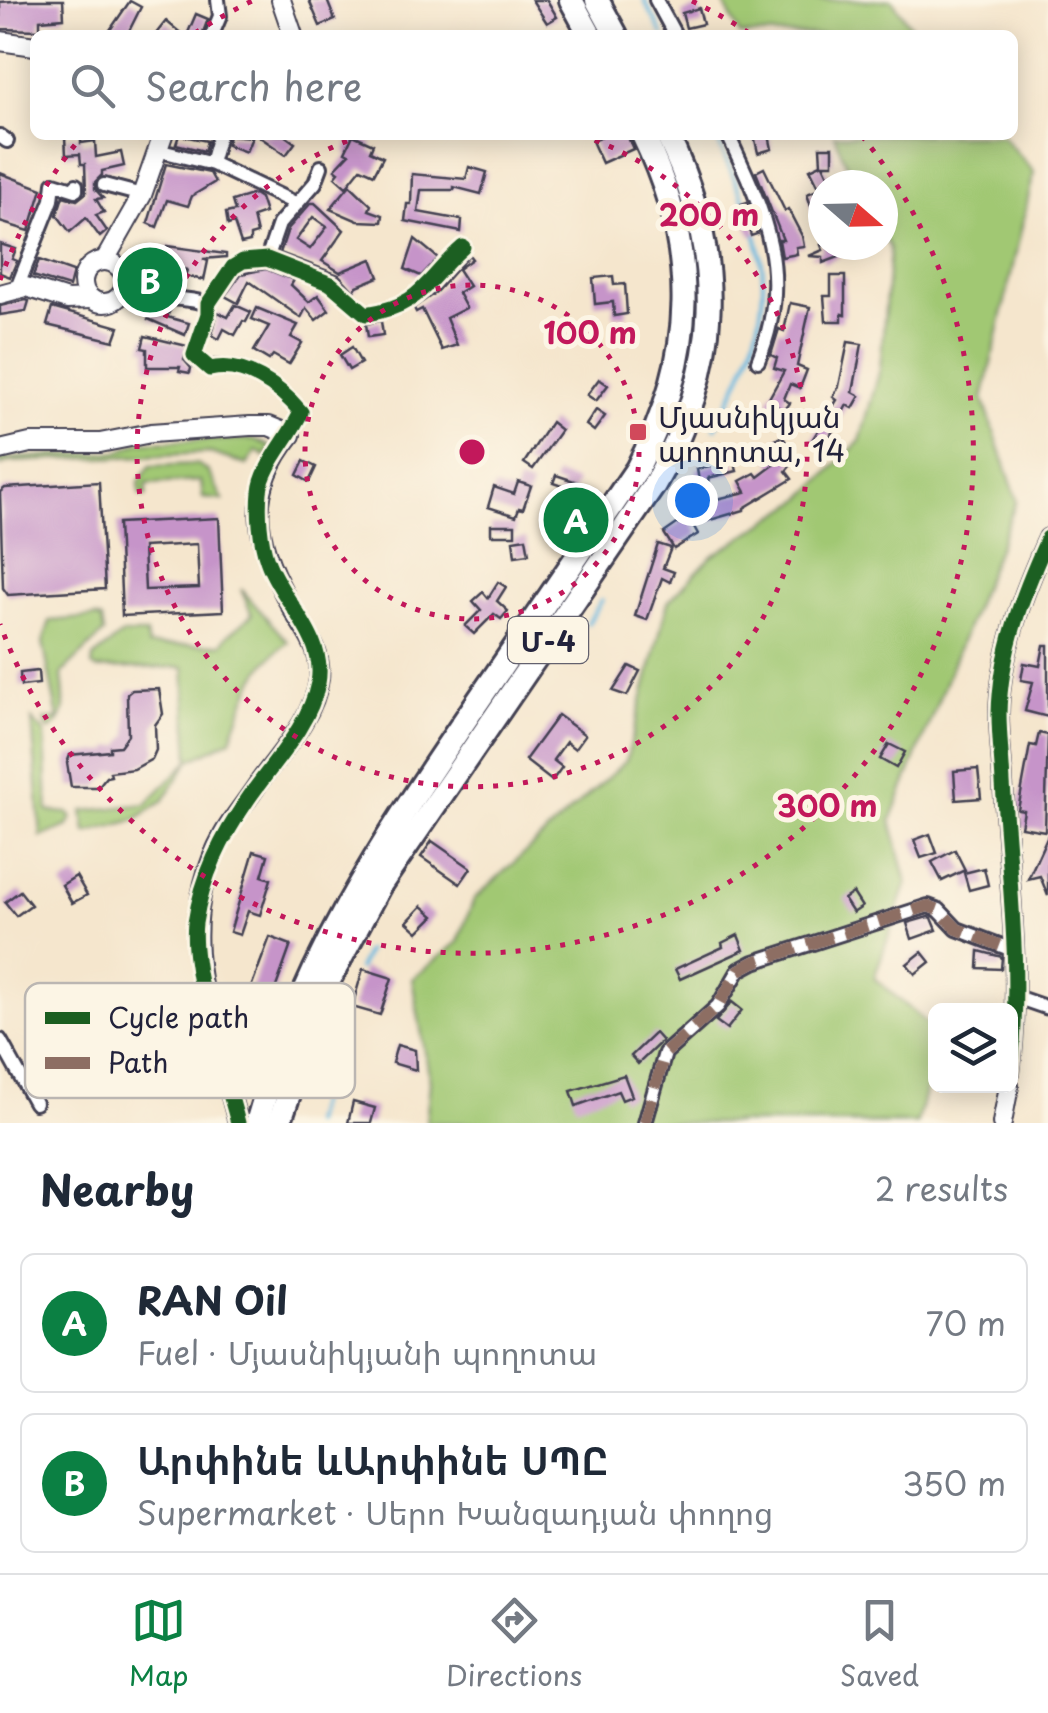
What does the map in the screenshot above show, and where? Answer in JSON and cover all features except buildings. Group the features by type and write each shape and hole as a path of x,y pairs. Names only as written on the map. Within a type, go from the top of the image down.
{"highway":[{"path":"571,0 587,30"},
{"path":"597,0 613,30"},
{"name":"Մ-4","path":"307,983 358,881 637,469 660,423 679,364 685,298 676,220 644,140"},
{"name":"Մ-4","path":"328,983 380,885 678,445 691,411 707,340 709,290 698,214 669,140"},
{"name":"Մ-4","path":"257,1123 266,1098"},
{"name":"Մ-4","path":"278,1123 287,1098"}],"street":[{"path":"214,30 220,16 218,0"},
{"path":"282,0 291,30"},
{"path":"656,0 672,30"},
{"path":"0,41 30,45"},
{"path":"211,163 217,140"},
{"path":"730,140 769,230 775,258 770,334 758,361"},
{"path":"84,295 88,268 104,260 142,195 160,142 295,204"},
{"path":"267,259 279,224 315,183 320,167"},
{"path":"8,291 52,200 54,183 76,190 76,185"},
{"path":"104,185 142,195"},
{"path":"201,983 195,926 211,861 224,834 309,712 319,682 320,653 266,559 262,527 263,478 292,435 301,412 254,374 236,368 210,369 194,358 208,304 233,266 242,261 267,259 331,284 366,314 393,310 438,276 443,264 463,247"},
{"path":"104,260 118,266 128,289"},
{"path":"8,291 26,288 67,300 84,295 112,302 128,289"},
{"path":"128,289 158,297 188,297 208,304"},
{"path":"0,450 30,443 100,443 151,433 250,426 269,426 292,435"},
{"path":"1016,1003 999,712 1008,646 1018,608 1048,538"},
{"path":"645,1123 665,1053 718,1006 739,970 754,962 928,906 939,910 958,929 1015,951"},
{"path":"1016,997 1048,1008"},
{"path":"0,1040 25,1084"},
{"path":"1002,1123 1008,1093"},
{"path":"33,1098 36,1103"},
{"path":"231,1098 238,1123"}],"green space":[{"path":"722,0 892,0 913,30 737,30"},
{"path":"836,140 1005,140 1034,172 983,399 1017,500 891,820 907,883 874,978 928,1024 928,1081 917,1123 426,1123 430,1081 412,979 458,942 474,899 626,761 668,602 711,557 802,499 860,441 880,369 889,260 898,260 898,170 849,170"},
{"path":"254,439 271,447 265,456 256,451 247,465 210,453 9,462 0,466 0,459 118,452 140,442"},
{"path":"197,464 208,471 223,500 203,498 201,481 147,484 146,496 140,495 139,482 150,466"},
{"path":"241,589 288,642 258,674 231,739 189,761 163,801 135,820 86,833 83,811 146,804 189,760 184,667 96,669 92,666 93,658 123,634 146,634 148,646 222,644 252,615"},
{"path":"95,617 102,620 104,633 62,673 63,712 56,725 49,730 44,720 58,719 43,642 50,621"},
{"path":"32,720 45,733 48,811 68,813 72,818 68,826 41,837"}],"waterway":[{"path":"644,0 660,30"},
{"path":"717,140 746,205"},
{"path":"715,428 756,334 763,284 755,233"},
{"path":"588,623 602,600"},
{"path":"358,969 367,951"},
{"path":"312,1123 318,1098"}],"marked path":[{"path":"645,1123 665,1053 718,1006 739,970 754,962 928,906 939,910 957,929 1015,951"}],"cycle path":[{"path":"200,983 195,923 208,873 248,799 307,714 314,699 319,666 310,635 267,560 260,526 262,482 301,412 260,378 236,369 210,369 194,355 208,304 233,267 243,261 267,259 331,284 366,314 385,310 422,290 463,247"},
{"path":"1015,1003 1000,691 1014,623 1048,538"},
{"path":"231,1098 238,1123"}],"place":[{"name":"Արփինե ևԱրփինե ՍՊԸ","path":"150,280"},
{"name":"Մյասնիկյան պողոտա, 14","path":"638,432"},
{"name":"RAN Oil","path":"576,520"}]}
